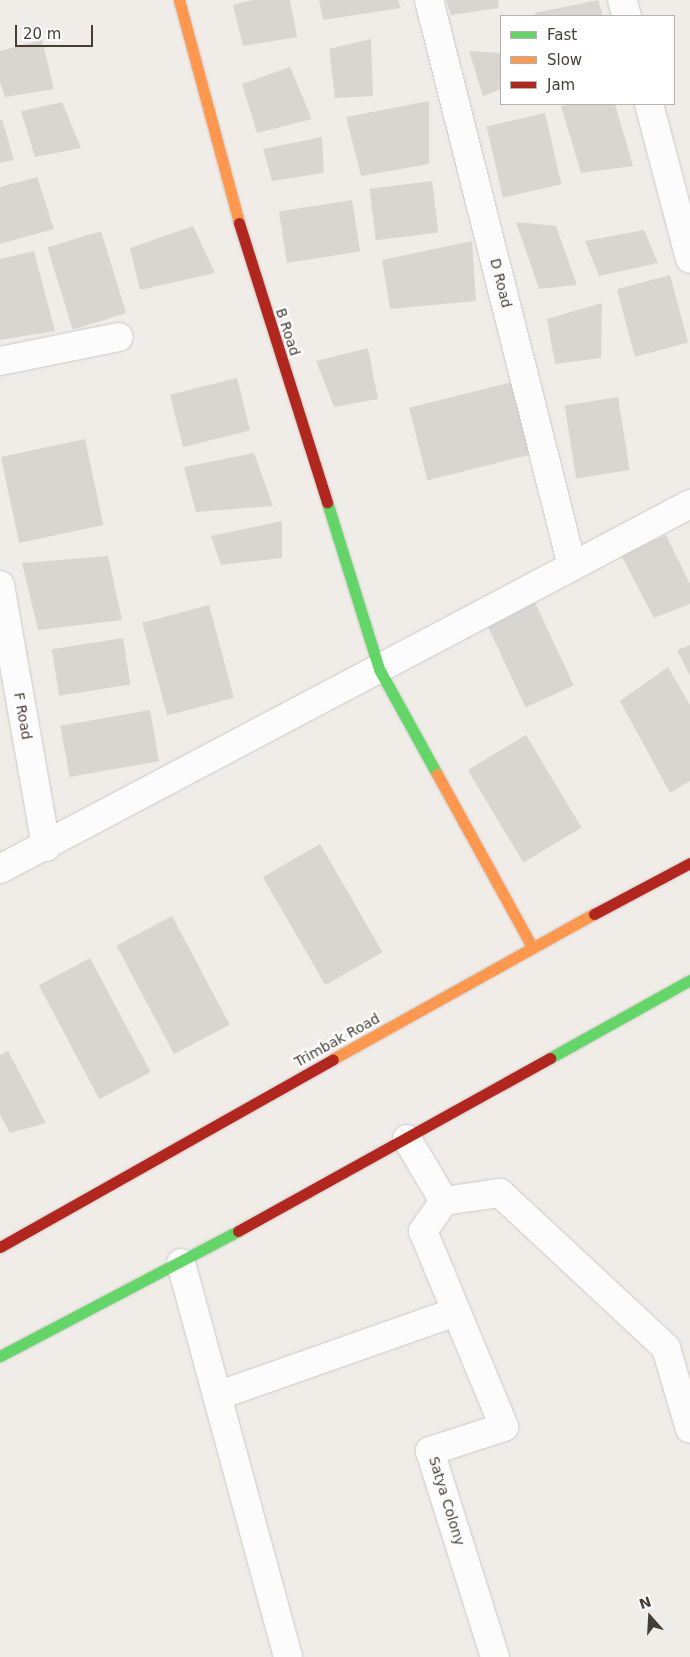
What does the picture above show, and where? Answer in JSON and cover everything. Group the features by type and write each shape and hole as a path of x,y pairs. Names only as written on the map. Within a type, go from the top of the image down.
{"main road":[{"name":"B Road","path":"179,0 240,227 379,669 532,948"},
{"name":"Trimbak Road","path":"0,1247 532,948 690,863"},
{"path":"0,1356 181,1262 407,1139 690,980"}],"street":[{"name":"D Road","path":"429,0 572,566"},
{"path":"622,0 626,15"},
{"path":"649,105 690,259"},
{"path":"0,361 118,337"},
{"path":"0,869 46,847 690,504"},
{"name":"F Road","path":"0,585 46,847"},
{"path":"407,1139 444,1201"},
{"path":"217,1396 456,1312 424,1232 444,1201 500,1193 666,1348 690,1430"},
{"path":"181,1262 288,1657"},
{"name":"Satya Colony","path":"456,1312 504,1427 430,1451 494,1657"}],"building":[{"path":"253,0 290,0 297,37 243,46 233,5"},
{"path":"319,0 398,0 401,8 323,20"},
{"path":"446,0 498,0 499,8 451,15"},
{"path":"598,0 603,15 535,15 535,13"},
{"path":"371,39 373,96 335,98 329,49"},
{"path":"42,40 54,89 5,97 0,82 0,51"},
{"path":"469,51 500,53 500,89 483,96"},
{"path":"290,67 312,119 257,133 242,84"},
{"path":"429,101 429,164 361,176 346,117"},
{"path":"62,102 81,148 35,157 21,111"},
{"path":"615,105 633,166 581,173 561,106"},
{"path":"545,113 561,184 503,198 487,126"},
{"path":"2,119 14,160 0,163 0,120"},
{"path":"322,137 324,173 272,181 263,149"},
{"path":"37,177 54,229 0,244 0,187"},
{"path":"432,181 438,233 376,240 369,189"},
{"path":"352,200 360,251 287,263 279,212"},
{"path":"516,222 556,226 577,285 539,289"},
{"path":"193,226 215,273 140,290 130,248"},
{"path":"644,230 658,263 599,276 585,241"},
{"path":"101,231 126,313 73,330 47,247"},
{"path":"472,241 476,301 390,309 382,260"},
{"path":"34,251 55,331 0,340 0,259"},
{"path":"670,275 688,343 635,357 617,289"},
{"path":"602,303 601,358 555,364 547,319"},
{"path":"368,348 378,399 334,407 316,361"},
{"path":"237,378 250,430 183,447 170,395"},
{"path":"512,382 530,455 427,480 409,408"},
{"path":"618,397 630,470 576,479 565,405"},
{"path":"85,439 103,525 19,543 1,457"},
{"path":"254,453 273,506 196,512 184,467"},
{"path":"282,521 282,558 221,565 211,536"},
{"path":"666,535 690,584 690,604 654,618 621,555"},
{"path":"108,556 122,620 38,630 22,563"},
{"path":"534,600 574,685 526,708 486,622"},
{"path":"209,605 234,698 167,716 142,623"},
{"path":"123,638 130,684 59,696 52,649"},
{"path":"690,645 690,676 677,650"},
{"path":"668,667 690,705 690,781 670,793 620,701"},
{"path":"150,710 159,761 69,777 60,726"},
{"path":"526,735 582,828 523,863 468,770"},
{"path":"320,844 383,952 325,985 263,877"},
{"path":"172,916 230,1025 174,1054 116,946"},
{"path":"90,958 151,1072 99,1099 39,985"},
{"path":"8,1051 46,1123 10,1133 0,1115 0,1055"}],"traffic: fast":[{"path":"327,502 379,669 437,774"},
{"path":"550,1058 690,980"},
{"path":"0,1356 238,1231"}],"traffic: slow":[{"path":"179,0 239,223"},
{"path":"437,774 532,947"},
{"path":"333,1059 594,914"}],"traffic: jam":[{"path":"239,223 327,502"},
{"path":"594,914 690,863"},
{"path":"238,1231 550,1058"},
{"path":"0,1247 333,1059"}]}
